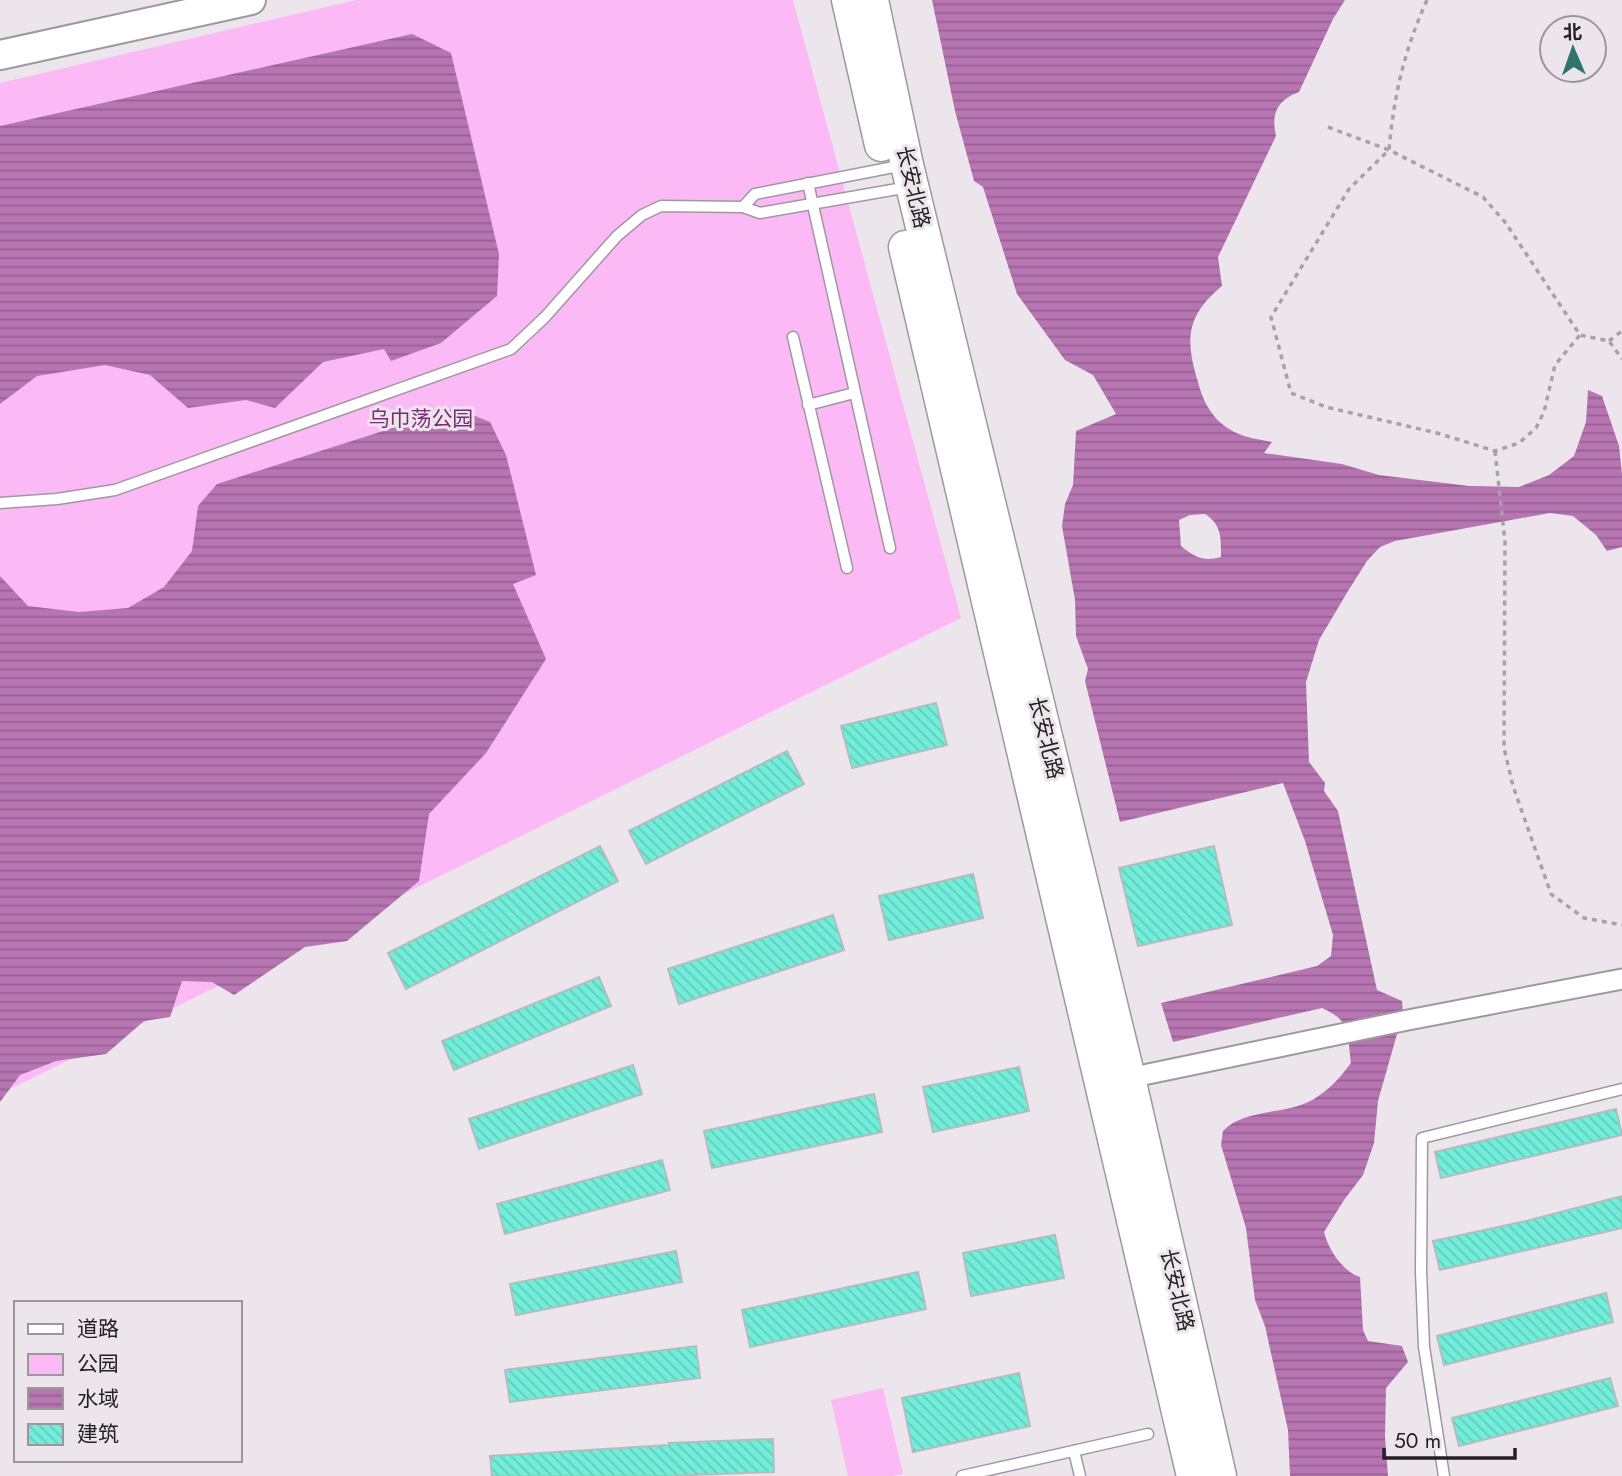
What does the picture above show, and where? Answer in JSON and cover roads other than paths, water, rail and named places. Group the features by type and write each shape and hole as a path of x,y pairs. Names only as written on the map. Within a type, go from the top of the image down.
{"main road":[{"path":"0,55 251,0"},
{"name":"长安北路","path":"848,0 900,177 1129,1078 1220,1476"},
{"name":"长安北路","path":"872,0 900,177 1193,1476"}],"street":[{"path":"1129,1078 1622,979"}],"lane":[{"path":"743,207 755,194 808,184 900,177"},
{"path":"0,503 57,499 115,489 511,349 545,317 617,236 642,215 662,206 743,207 760,213 812,204 900,177"},
{"path":"808,184 890,548"},
{"path":"793,337 847,568"},
{"path":"808,405 854,393"},
{"path":"1444,1476 1436,1439 1424,1347 1421,1271 1422,1139 1622,1089"},
{"path":"962,1476 1148,1434"},
{"path":"1074,1451 1080,1476"}],"water":[{"path":"932,0 1345,0 1333,19 1299,92 1285,99 1277,109 1274,121 1276,136 1218,257 1222,286 1195,318 1190,341 1191,353 1200,388 1210,410 1217,420 1233,431 1272,442 1264,453 1342,464 1379,475 1469,486 1519,487 1549,475 1574,456 1586,422 1588,390 1602,396 1619,446 1622,474 1622,547 1607,551 1596,535 1573,516 1550,513 1395,541 1380,547 1367,561 1319,640 1306,682 1309,762 1325,783 1324,791 1338,811 1377,990 1402,1001 1403,1013 1378,1101 1374,1143 1363,1175 1324,1232 1337,1259 1360,1277 1363,1330 1368,1341 1402,1346 1408,1362 1386,1388 1385,1437 1388,1476 1290,1476 1288,1430 1265,1326 1255,1300 1246,1228 1221,1145 1223,1131 1240,1119 1306,1103 1331,1086 1351,1063 1348,1036 1343,1023 1322,1008 1173,1042 1161,1003 1317,966 1331,956 1333,935 1305,841 1283,783 1120,822 1085,681 1088,669 1076,636 1075,600 1062,526 1065,504 1073,485 1076,431 1116,414 1093,375 1065,360 1017,294 983,187 974,181 955,111","holes":["1205,514 1218,527 1221,557 1204,559 1181,546 1179,520 1190,515"]},
{"path":"412,34 451,53 499,254 497,296 441,343 391,361 384,349 323,362 275,408 246,400 188,408 150,375 105,365 37,376 0,404 0,126"},
{"path":"455,408 490,422 506,455 536,575 513,584 546,659 486,753 429,814 419,881 347,941 305,947 234,995 212,982 182,981 170,1017 144,1021 106,1054 56,1061 20,1075 0,1102 0,576 28,606 79,612 128,608 164,587 192,551 198,506 217,484"}],"park label":[{"name":"乌巾荡公园","path":"421,419"}]}
